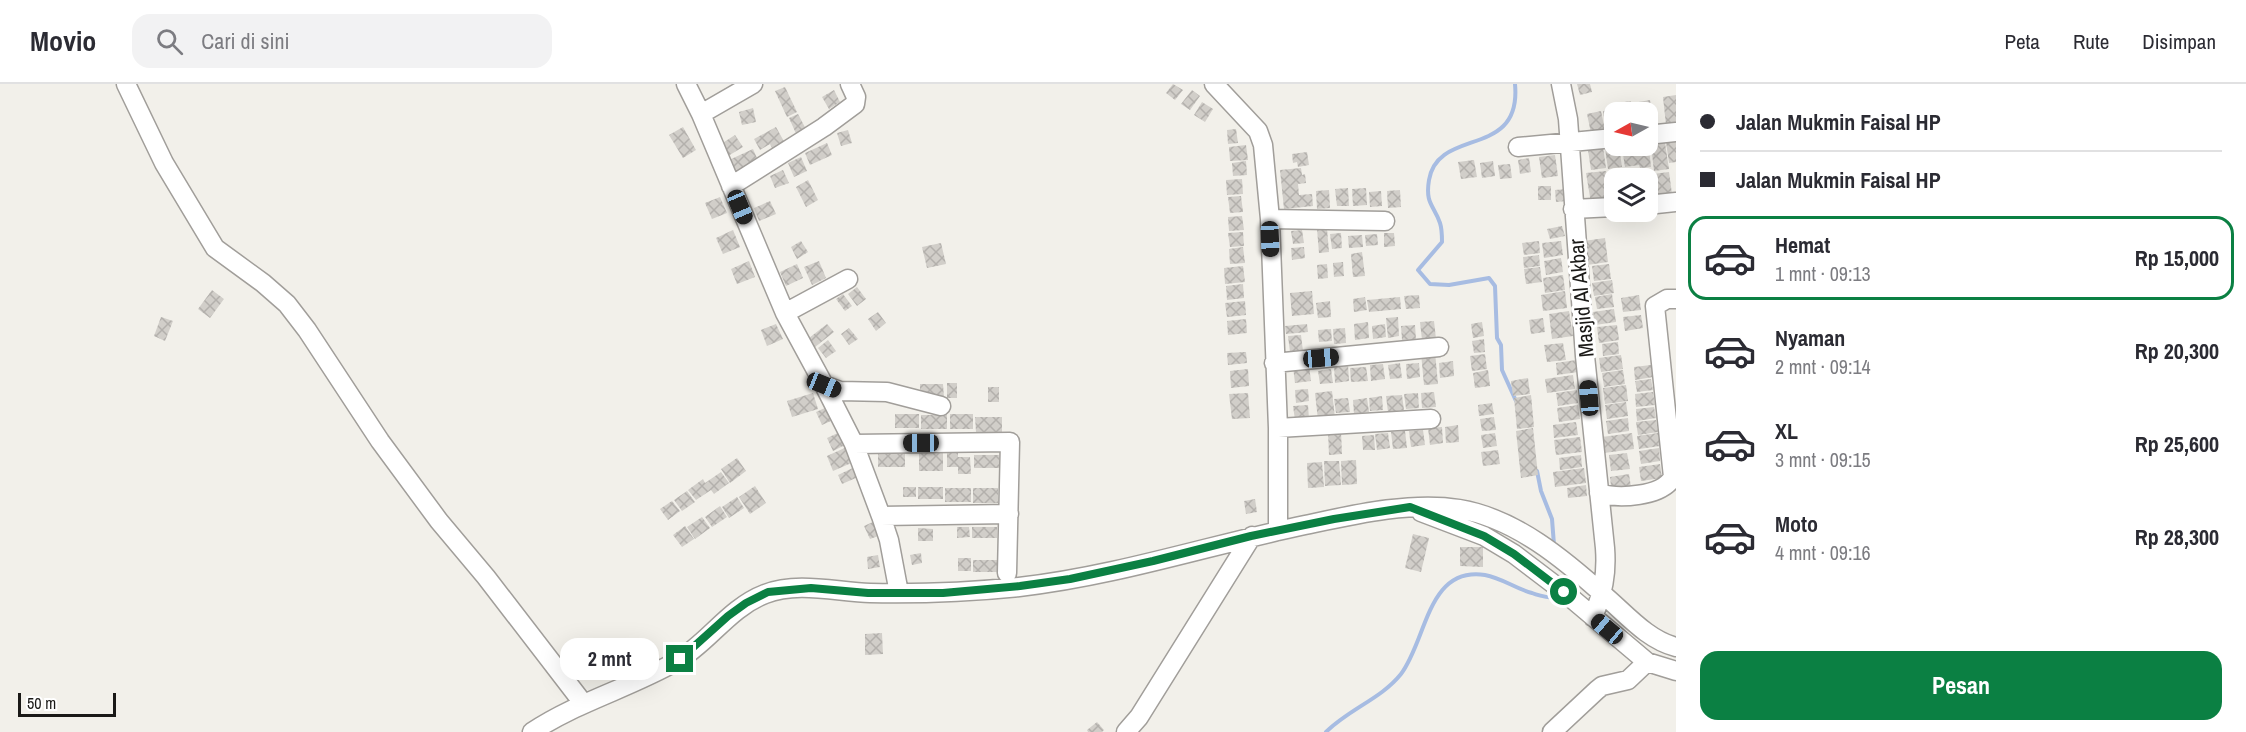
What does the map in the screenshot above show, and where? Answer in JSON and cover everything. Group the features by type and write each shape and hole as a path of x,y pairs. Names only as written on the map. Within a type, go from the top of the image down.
{"street":[{"path":"126,84 164,163 215,248 263,283 287,304 307,330 387,450 439,521 582,703"},
{"path":"686,84 701,114 785,313 854,444 889,540 899,593"},
{"path":"701,114 753,84"},
{"path":"731,186 824,127 855,104 856,97 850,84"},
{"path":"1214,84 1258,131 1263,146 1269,219 1278,428 1278,531"},
{"name":"Masjid Al Akbar","path":"1561,84 1568,119 1573,209 1606,566 1603,594 1593,617"},
{"path":"1658,134 1676,132"},
{"path":"1518,147 1604,139"},
{"path":"1658,203 1676,202"},
{"path":"1573,209 1604,207"},
{"path":"1269,219 1385,221"},
{"path":"785,313 848,279"},
{"path":"1599,493 1611,497 1639,494 1666,486 1675,478 1655,306 1667,299 1676,299"},
{"path":"1274,363 1439,347"},
{"path":"824,385 840,391 887,392 941,406"},
{"path":"1278,428 1431,419"},
{"path":"854,444 1010,442 1007,573"},
{"path":"532,732 582,703 641,679 680,659 728,616 746,603 768,592 811,588 943,593 1020,586 1070,579 1174,557 1251,536 1351,515 1410,507 1458,508 1490,517 1527,535 1659,641 1673,642"},
{"path":"1410,507 1484,536 1514,554 1564,592 1647,662 1676,671"},
{"path":"881,516 1009,514"},
{"path":"1126,732 1139,717 1251,536"},
{"path":"1552,732 1591,694 1602,686 1628,680 1647,662"}],"building":[{"path":"1173,84 1183,90 1175,100 1166,93"},
{"path":"1577,84 1590,84 1592,92 1580,95"},
{"path":"785,87 797,112 787,117 775,91"},
{"path":"834,90 840,102 829,109 822,97"},
{"path":"1192,90 1200,96 1190,110 1181,104"},
{"path":"1676,95 1676,124 1666,125 1663,97"},
{"path":"1202,102 1213,109 1205,122 1194,115"},
{"path":"753,108 756,122 742,125 739,112"},
{"path":"1601,111 1604,130 1591,133 1587,114"},
{"path":"798,114 808,133 798,138 789,118"},
{"path":"683,127 696,150 683,158 669,135"},
{"path":"776,127 786,145 774,152 770,144 760,150 754,139"},
{"path":"1236,129 1238,143 1228,144 1227,130"},
{"path":"848,130 852,143 841,146 837,133"},
{"path":"735,135 743,147 728,156 721,144"},
{"path":"1676,141 1676,162 1669,163 1666,142"},
{"path":"827,143 832,155 810,165 805,153"},
{"path":"1665,143 1669,169 1658,170 1658,168 1654,168 1652,156 1658,156 1658,144"},
{"path":"1246,145 1248,160 1230,161 1229,147"},
{"path":"1603,147 1606,168 1591,170 1588,150"},
{"path":"753,149 760,165 735,176 729,160"},
{"path":"1307,152 1309,165 1298,167 1297,162 1293,163 1292,154"},
{"path":"1555,155 1558,176 1542,178 1539,157"},
{"path":"1606,156 1620,156 1622,167 1608,168"},
{"path":"1623,156 1650,156 1651,167 1640,168 1639,165 1625,167"},
{"path":"801,157 807,171 794,177 788,163"},
{"path":"1529,158 1531,172 1520,174 1518,160"},
{"path":"1474,160 1477,177 1461,179 1458,162"},
{"path":"1246,161 1247,175 1233,176 1232,163"},
{"path":"1493,161 1495,176 1482,178 1480,163"},
{"path":"1510,164 1512,178 1500,179 1498,165"},
{"path":"1301,168 1302,175 1305,174 1306,183 1298,184 1299,195 1312,194 1313,206 1284,209 1280,170"},
{"path":"783,170 789,183 775,188 770,176"},
{"path":"1604,171 1604,201 1591,203 1586,173"},
{"path":"1669,172 1672,194 1658,195 1658,173"},
{"path":"1242,179 1243,194 1227,195 1226,180"},
{"path":"808,180 818,200 806,207 796,187"},
{"path":"1538,186 1551,186 1551,200 1538,200"},
{"path":"1348,188 1349,206 1337,206 1335,189"},
{"path":"1366,188 1367,205 1353,206 1352,189"},
{"path":"1566,189 1567,201 1556,202 1555,190"},
{"path":"1329,190 1330,208 1317,209 1316,191"},
{"path":"1400,190 1401,207 1388,208 1387,191"},
{"path":"1381,191 1382,206 1370,207 1369,192"},
{"path":"1241,196 1243,212 1230,213 1228,197"},
{"path":"720,197 727,213 712,219 705,203"},
{"path":"770,201 776,214 759,221 754,208"},
{"path":"1242,216 1244,230 1229,231 1228,217"},
{"path":"1562,226 1565,236 1550,239 1547,229"},
{"path":"1317,229 1327,229 1329,252 1319,253"},
{"path":"733,230 740,247 723,254 716,238"},
{"path":"1302,230 1304,243 1293,244 1291,231"},
{"path":"1243,232 1244,246 1230,247 1228,233"},
{"path":"1341,233 1342,248 1332,249 1330,234"},
{"path":"1384,233 1394,233 1395,246 1384,247"},
{"path":"1377,234 1378,245 1366,246 1365,235"},
{"path":"1362,235 1363,247 1349,248 1348,236"},
{"path":"1605,238 1608,262 1587,265 1584,241"},
{"path":"801,241 808,252 797,259 791,247"},
{"path":"1539,241 1540,253 1524,255 1522,243"},
{"path":"1561,241 1563,255 1544,258 1542,243"},
{"path":"941,243 946,264 927,268 922,247"},
{"path":"1243,247 1245,263 1230,264 1229,249"},
{"path":"1304,247 1305,258 1292,260 1291,248"},
{"path":"1362,252 1365,276 1353,277 1351,254"},
{"path":"1539,255 1540,266 1524,268 1523,257"},
{"path":"1561,258 1563,272 1546,275 1544,261"},
{"path":"749,261 755,277 737,284 731,269"},
{"path":"819,261 826,278 812,285 804,267"},
{"path":"1343,262 1344,276 1334,277 1333,263"},
{"path":"797,264 803,278 786,286 780,272"},
{"path":"1327,264 1328,278 1318,279 1317,265"},
{"path":"1609,264 1611,279 1594,281 1592,266"},
{"path":"1243,266 1245,282 1225,284 1224,268"},
{"path":"1540,267 1542,282 1526,284 1524,269"},
{"path":"1563,275 1565,290 1545,293 1543,278"},
{"path":"1612,280 1614,293 1594,296 1592,283"},
{"path":"1243,284 1244,298 1227,300 1226,286"},
{"path":"857,287 866,299 857,306 848,294"},
{"path":"212,290 224,299 210,318 198,309"},
{"path":"1312,291 1314,314 1292,316 1290,293"},
{"path":"1565,291 1567,308 1543,311 1541,295"},
{"path":"843,294 852,306 845,311 836,299"},
{"path":"1612,294 1614,307 1597,309 1595,297"},
{"path":"1419,295 1420,308 1406,309 1404,296"},
{"path":"1639,295 1641,310 1623,312 1621,298"},
{"path":"1365,297 1367,310 1354,312 1353,299"},
{"path":"1400,297 1401,309 1369,312 1367,300"},
{"path":"1245,301 1246,315 1227,317 1225,303"},
{"path":"1330,301 1331,317 1318,318 1316,303"},
{"path":"1614,309 1616,322 1595,325 1593,312"},
{"path":"1569,311 1573,336 1552,339 1549,314"},
{"path":"878,312 886,323 876,331 868,319"},
{"path":"1641,315 1643,328 1625,331 1623,317"},
{"path":"161,317 173,321 165,341 154,336"},
{"path":"1398,317 1399,336 1388,338 1386,318"},
{"path":"1543,318 1545,332 1531,334 1529,320"},
{"path":"1246,319 1247,333 1228,335 1227,321"},
{"path":"1434,321 1436,339 1422,340 1420,322"},
{"path":"1368,322 1369,338 1355,340 1354,324"},
{"path":"1482,322 1484,336 1473,338 1471,324"},
{"path":"776,324 783,339 767,346 761,330"},
{"path":"827,324 834,332 815,347 809,338"},
{"path":"1307,324 1308,332 1286,334 1285,326"},
{"path":"1385,324 1386,337 1373,339 1372,326"},
{"path":"1415,325 1416,339 1402,340 1401,326"},
{"path":"1617,325 1619,340 1599,343 1597,327"},
{"path":"849,328 858,339 849,345 841,334"},
{"path":"1345,328 1346,343 1334,344 1333,329"},
{"path":"1331,329 1332,341 1319,342 1318,330"},
{"path":"1301,335 1303,351 1290,352 1288,336"},
{"path":"1484,339 1485,352 1474,353 1472,341"},
{"path":"828,340 836,351 826,358 818,348"},
{"path":"1618,342 1619,354 1603,356 1602,344"},
{"path":"1563,343 1566,360 1547,362 1544,345"},
{"path":"1246,352 1247,363 1228,365 1227,353"},
{"path":"1435,352 1438,384 1424,385 1421,353"},
{"path":"1485,354 1487,369 1472,371 1470,356"},
{"path":"1621,355 1623,369 1601,372 1599,358"},
{"path":"1576,360 1578,372 1557,375 1556,363"},
{"path":"1453,361 1454,376 1440,378 1439,363"},
{"path":"1400,363 1402,378 1390,379 1388,365"},
{"path":"1419,363 1420,377 1407,379 1406,364"},
{"path":"1348,364 1349,381 1335,383 1334,365"},
{"path":"1383,364 1385,379 1371,381 1370,365"},
{"path":"1651,365 1653,377 1635,380 1634,367"},
{"path":"1309,366 1311,381 1295,383 1293,367"},
{"path":"1366,367 1368,381 1351,382 1350,368"},
{"path":"1248,369 1249,386 1231,388 1230,371"},
{"path":"1331,369 1333,383 1320,384 1318,371"},
{"path":"1488,370 1490,386 1475,388 1473,373"},
{"path":"1623,370 1625,384 1604,387 1602,373"},
{"path":"1573,375 1575,389 1547,393 1545,379"},
{"path":"1528,378 1530,394 1513,396 1511,381"},
{"path":"1651,379 1653,390 1637,392 1635,381"},
{"path":"947,383 957,383 957,398 947,398"},
{"path":"920,384 943,384 944,398 920,398"},
{"path":"1626,385 1628,401 1605,404 1603,388"},
{"path":"988,387 999,387 999,402 988,402"},
{"path":"1308,389 1309,401 1296,403 1295,390"},
{"path":"1577,390 1578,403 1558,406 1556,393"},
{"path":"1332,391 1335,418 1318,420 1315,393"},
{"path":"1434,392 1436,407 1422,408 1421,393"},
{"path":"1653,392 1655,405 1636,407 1635,394"},
{"path":"813,393 818,409 792,417 787,401"},
{"path":"1248,393 1250,418 1232,419 1229,394"},
{"path":"1418,393 1419,408 1406,409 1404,394"},
{"path":"1402,395 1404,410 1388,412 1386,396"},
{"path":"1531,395 1534,427 1517,429 1514,398"},
{"path":"1382,396 1383,410 1370,411 1369,398"},
{"path":"1348,398 1350,412 1336,413 1334,399"},
{"path":"1367,398 1369,412 1354,414 1353,400"},
{"path":"1626,402 1628,416 1607,419 1605,405"},
{"path":"1492,403 1494,414 1479,416 1478,405"},
{"path":"1308,405 1309,419 1295,420 1293,406"},
{"path":"1578,405 1580,419 1559,422 1557,408"},
{"path":"827,407 833,420 822,425 816,412"},
{"path":"1654,407 1656,418 1637,421 1636,409"},
{"path":"895,414 919,414 919,428 895,428"},
{"path":"950,414 973,414 973,429 950,429"},
{"path":"921,415 947,415 947,429 921,429"},
{"path":"975,417 1002,417 1002,432 976,432"},
{"path":"1494,417 1496,430 1482,431 1480,419"},
{"path":"1628,418 1629,431 1608,434 1606,421"},
{"path":"1656,420 1658,432 1638,435 1636,422"},
{"path":"1576,422 1578,435 1554,438 1553,425"},
{"path":"1458,425 1459,442 1446,443 1445,427"},
{"path":"1442,427 1443,443 1430,445 1428,428"},
{"path":"1533,428 1538,475 1521,478 1516,431"},
{"path":"1423,430 1425,445 1411,447 1409,431"},
{"path":"842,431 847,444 833,451 827,438"},
{"path":"1341,431 1342,454 1329,455 1328,432"},
{"path":"1405,431 1407,448 1393,449 1391,432"},
{"path":"1388,433 1390,448 1377,450 1375,434"},
{"path":"1495,433 1497,446 1483,448 1481,435"},
{"path":"1632,433 1634,449 1604,453 1602,437"},
{"path":"1658,433 1660,446 1639,449 1637,436"},
{"path":"1374,435 1375,450 1363,450 1362,436"},
{"path":"1580,437 1582,452 1556,455 1554,440"},
{"path":"849,446 856,461 833,471 827,456"},
{"path":"1659,448 1660,461 1641,464 1639,451"},
{"path":"1498,450 1500,464 1483,466 1481,452"},
{"path":"878,451 905,451 905,467 878,467"},
{"path":"919,453 943,453 943,471 919,471"},
{"path":"947,453 958,453 958,457 970,457 971,474 958,474 958,467 947,467"},
{"path":"1627,453 1630,469 1611,471 1609,455"},
{"path":"974,455 999,455 999,468 974,468"},
{"path":"1581,455 1582,467 1560,470 1559,458"},
{"path":"737,458 746,471 730,483 721,469"},
{"path":"1356,460 1357,484 1342,485 1341,461"},
{"path":"1324,461 1339,461 1341,485 1325,486"},
{"path":"1322,462 1324,487 1308,488 1307,463"},
{"path":"861,464 865,474 842,484 838,475"},
{"path":"1660,464 1662,478 1641,481 1639,467"},
{"path":"1584,468 1586,483 1555,487 1553,472"},
{"path":"721,472 729,483 714,494 711,490 696,500 688,490 703,479 705,483"},
{"path":"1629,474 1632,494 1612,496 1610,477"},
{"path":"1586,485 1587,496 1568,498 1567,488"},
{"path":"755,486 766,503 750,514 739,497"},
{"path":"903,487 916,487 916,497 903,497"},
{"path":"918,487 943,487 943,499 918,499"},
{"path":"945,488 971,488 971,502 945,502"},
{"path":"973,488 998,488 998,503 973,503"},
{"path":"687,491 695,502 682,511 674,500"},
{"path":"737,497 744,508 729,518 722,507"},
{"path":"1255,499 1257,512 1246,514 1244,501"},
{"path":"672,501 680,511 668,520 660,509"},
{"path":"720,506 727,517 712,527 705,517"},
{"path":"702,517 710,528 695,539 687,527"},
{"path":"875,521 881,535 870,539 864,526"},
{"path":"685,526 694,539 682,547 673,535"},
{"path":"957,527 969,527 970,537 957,538"},
{"path":"972,527 997,527 997,538 972,538"},
{"path":"918,528 933,529 933,541 918,541"},
{"path":"1413,534 1429,538 1421,572 1405,568"},
{"path":"1460,547 1483,547 1483,567 1460,566"},
{"path":"921,553 922,563 912,565 910,555"},
{"path":"878,555 880,567 868,569 867,557"},
{"path":"958,558 971,558 971,571 958,571"},
{"path":"973,560 999,560 999,572 973,572"},
{"path":"882,633 883,654 865,655 865,634"},
{"path":"605,638 614,658 597,665 589,645"},
{"path":"1097,722 1104,730 1088,732 1087,730"}],"waterway":[{"path":"1515,84 1514,108 1506,123 1493,134 1447,153 1436,163 1429,180 1428,194 1440,223 1442,242 1418,270 1430,284 1449,285 1489,278 1495,286 1497,338 1501,345 1502,370 1516,401"},
{"path":"1537,471 1541,491 1552,519 1554,545"},
{"path":"1326,732 1384,690 1401,674 1410,660 1431,608 1440,593 1451,582 1466,575 1485,575 1540,596 1554,598 1555,591"}],"route":[{"path":"680,659 728,616 746,603 768,592 811,588 868,593 943,593 1020,586 1070,579 1174,557 1251,536 1351,515 1410,507 1484,536 1514,554 1564,592"}]}
